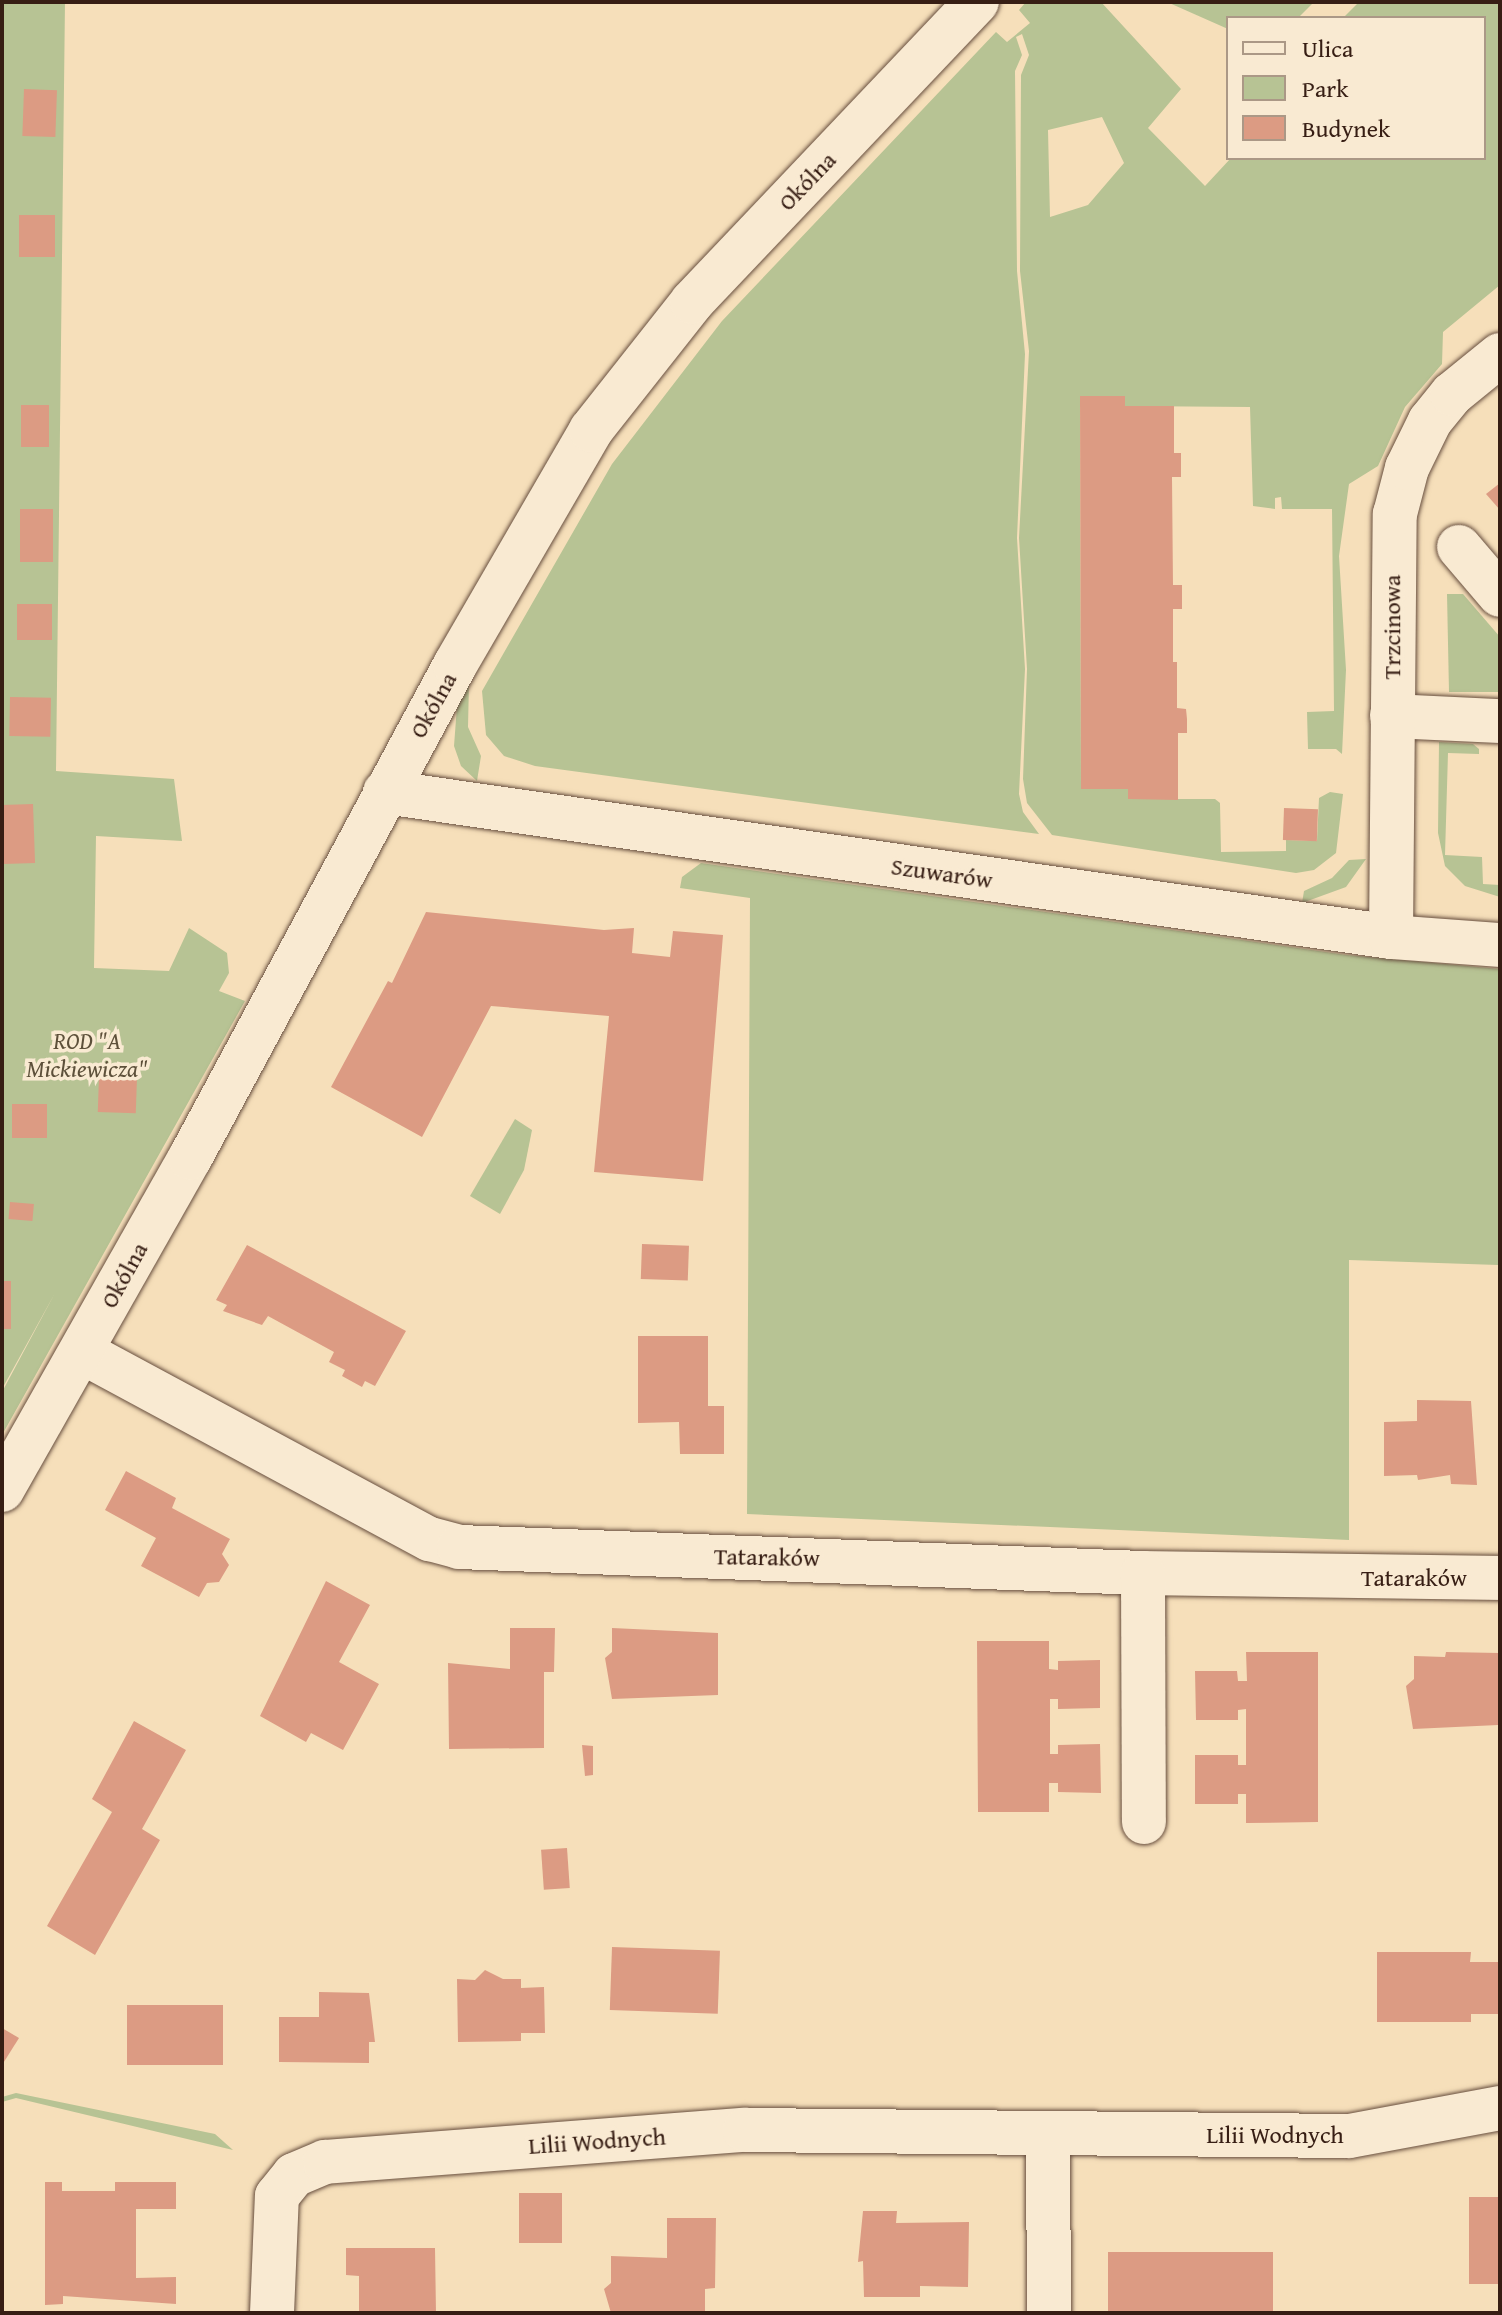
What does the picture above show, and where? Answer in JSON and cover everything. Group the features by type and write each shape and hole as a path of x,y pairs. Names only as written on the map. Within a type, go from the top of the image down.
{"street":[{"name":"Okólna","path":"2,1490 82,1352 385,792 557,484 612,401 712,280 977,2"},
{"name":"Trzcinowa","path":"1391,937 1392,538 1404,476 1436,413 1500,355"},
{"path":"1459,547 1500,595"},
{"path":"1392,716 1500,721"},
{"name":"Szuwarów","path":"385,792 1391,937 1500,945"},
{"name":"Tataraków","path":"82,1352 430,1539 459,1547 1143,1573 1500,1578"},
{"path":"1143,1573 1144,1822"},
{"name":"Lilii Wodnych","path":"272,2313 274,2205 288,2180 317,2164 745,2130 1349,2136 1500,2108"},
{"path":"1048,2133 1049,2313"}],"green space":[{"name":"ROD \"A Mickiewicza\"","path":"2,2 65,2 56,771 174,779 182,841 96,836 94,968 169,971 189,928 227,953 229,973 219,991 245,1001 2,1435 2,1392 55,1293 2,1389"},
{"path":"1026,2 1101,2 1181,89 1148,128 1205,186 1229,160 1486,160 1486,16 1345,16 1359,2 1500,2 1500,285 1443,332 1442,364 1405,407 1378,466 1349,484 1339,556 1346,670 1342,754 1336,749 1308,749 1307,712 1334,711 1332,509 1282,509 1281,497 1275,498 1275,509 1253,506 1250,407 1125,406 1124,396 1080,396 1081,789 1128,789 1129,799 1215,799 1220,803 1221,852 1286,851 1286,840 1317,841 1319,798 1330,792 1343,794 1336,853 1314,870 1296,873 1052,835 1027,803 1023,779 1027,669 1019,538 1029,351 1020,271 1021,75 1029,55 1022,34 1016,37 1022,55 1015,71 1017,271 1025,354 1017,538 1025,669 1019,794 1023,812 1039,834 535,766 504,756 486,735 482,691 612,464 722,321 996,32 1007,42 1030,23 1019,10","holes":["1102,117 1124,163 1088,205 1050,217 1048,130"]},
{"path":"1167,2 1314,2 1300,16 1226,16 1226,28"},
{"path":"1447,594 1463,594 1500,637 1500,692 1449,692"},
{"path":"469,683 468,727 481,756 477,781 461,766 454,746 457,706"},
{"path":"1439,742 1473,744 1479,749 1479,754 1448,753 1445,855 1482,857 1483,884 1500,885 1500,897 1465,886 1445,866 1438,833"},
{"path":"1366,859 1346,887 1302,903 1304,891 1332,878 1349,860"},
{"path":"701,863 1347,955 1500,969 1498,1265 1349,1260 1349,1540 747,1514 750,898 680,888 682,877"},
{"path":"515,1119 532,1130 524,1170 500,1214 470,1196"},
{"path":"16,2093 215,2134 233,2150 16,2098 2,2102 2,2097"}],"building":[{"path":"24,89 57,90 55,137 22,136"},
{"path":"19,215 55,215 55,257 19,257"},
{"path":"1080,396 1125,396 1125,406 1174,406 1174,453 1181,453 1181,477 1172,477 1173,585 1182,585 1182,609 1173,609 1173,662 1177,662 1177,708 1186,709 1187,719 1187,733 1178,733 1178,800 1128,799 1128,789 1081,789"},
{"path":"21,405 49,405 49,447 21,447"},
{"path":"1500,483 1500,510 1486,494"},
{"path":"20,509 53,509 53,562 20,562"},
{"path":"17,604 52,604 52,640 17,640"},
{"path":"10,697 51,698 50,737 9,736"},
{"path":"33,804 35,863 4,864 2,805"},
{"path":"1284,808 1318,809 1317,841 1283,840"},
{"path":"426,912 604,930 634,928 632,953 670,957 673,931 723,935 703,1181 594,1172 609,1016 491,1006 422,1137 331,1087 388,981 392,983"},
{"path":"99,1077 137,1078 136,1113 98,1112"},
{"path":"12,1104 47,1104 47,1138 12,1138"},
{"path":"10,1202 34,1204 32,1221 9,1219"},
{"path":"642,1244 689,1246 688,1281 641,1279"},
{"path":"247,1245 406,1331 375,1386 365,1381 362,1387 342,1376 345,1370 329,1362 334,1352 268,1316 262,1325 223,1311 227,1305 216,1300"},
{"path":"2,1281 11,1281 11,1329 2,1329"},
{"path":"638,1336 708,1336 708,1406 724,1406 724,1454 680,1454 679,1422 638,1423"},
{"path":"1417,1400 1471,1401 1477,1485 1451,1484 1450,1475 1418,1480 1417,1475 1384,1476 1384,1422 1417,1421"},
{"path":"126,1471 176,1498 172,1508 230,1539 222,1554 229,1565 219,1582 207,1583 199,1597 141,1566 156,1538 105,1510"},
{"path":"326,1581 370,1605 339,1662 379,1684 343,1750 311,1733 306,1742 260,1716"},
{"path":"510,1628 555,1628 554,1672 544,1672 544,1748 449,1749 448,1663 510,1669"},
{"path":"612,1628 718,1633 718,1695 612,1699 605,1658 612,1652"},
{"path":"977,1641 1049,1641 1049,1669 1058,1670 1058,1661 1100,1660 1100,1708 1058,1709 1058,1699 1050,1699 1050,1754 1058,1754 1058,1745 1100,1744 1101,1793 1058,1792 1058,1783 1049,1783 1049,1812 978,1812"},
{"path":"1246,1652 1318,1652 1318,1822 1246,1823 1246,1794 1238,1794 1238,1804 1195,1804 1195,1755 1238,1755 1238,1765 1246,1765 1246,1709 1238,1710 1238,1720 1196,1720 1195,1671 1237,1671 1238,1681 1247,1681"},
{"path":"1446,1652 1499,1653 1498,1725 1413,1729 1406,1686 1414,1679 1414,1656 1445,1657"},
{"path":"134,1721 186,1750 142,1829 160,1840 95,1955 47,1926 112,1812 92,1799"},
{"path":"582,1745 593,1746 593,1775 585,1776"},
{"path":"567,1848 570,1888 544,1890 541,1850"},
{"path":"612,1947 720,1951 718,2014 610,2010"},
{"path":"1377,1952 1471,1952 1470,1962 1500,1962 1500,2014 1471,2014 1471,2022 1377,2022"},
{"path":"485,1970 503,1979 521,1979 521,1988 544,1987 545,2033 521,2033 521,2041 458,2042 457,1979 475,1980"},
{"path":"319,1992 369,1993 375,2042 369,2042 369,2063 279,2062 279,2017 319,2017"},
{"path":"127,2005 223,2005 223,2065 127,2065"},
{"path":"2,2028 19,2038 2,2065"},
{"path":"45,2182 62,2182 62,2191 115,2191 115,2182 176,2182 176,2209 136,2209 136,2278 176,2277 176,2304 63,2296 63,2304 45,2305"},
{"path":"519,2193 562,2193 562,2243 519,2243"},
{"path":"1469,2197 1500,2197 1500,2284 1469,2284"},
{"path":"863,2211 897,2211 896,2223 969,2222 968,2287 920,2286 920,2297 864,2297 863,2261 858,2262"},
{"path":"667,2218 716,2218 715,2288 705,2289 705,2313 611,2313 604,2289 611,2283 611,2256 667,2258"},
{"path":"346,2248 435,2248 436,2313 359,2313 359,2276 346,2275"},
{"path":"1108,2252 1273,2252 1273,2313 1108,2313"}]}
